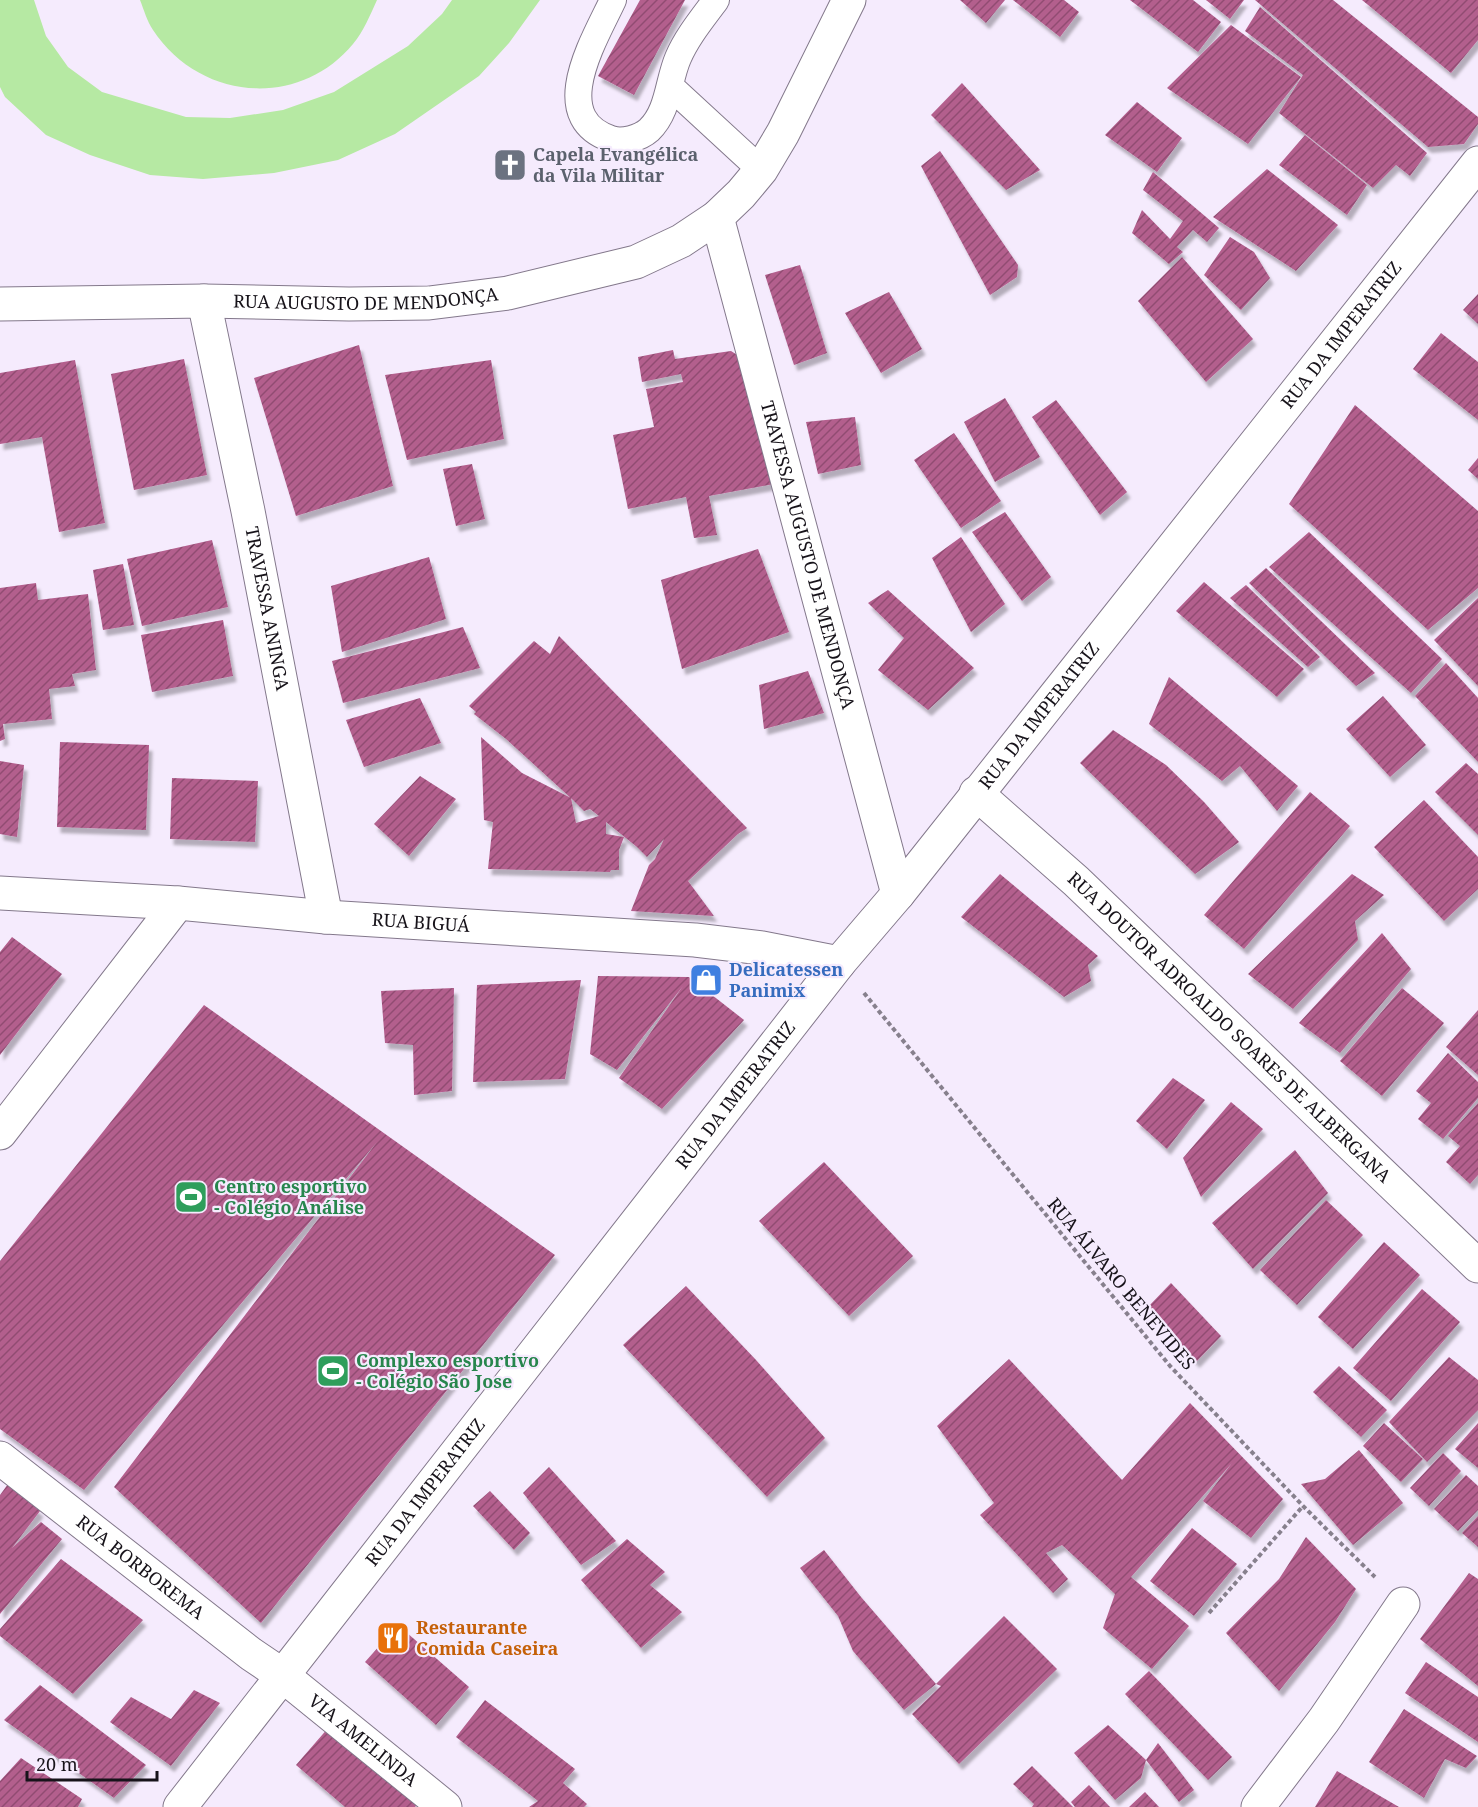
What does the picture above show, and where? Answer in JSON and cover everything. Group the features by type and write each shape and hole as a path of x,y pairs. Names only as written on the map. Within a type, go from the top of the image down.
{"street":[{"name":"RUA AUGUSTO DE MENDONÇA","path":"5,306 204,301 429,303 508,293 636,262 681,241 717,217 741,194 761,170 783,133 849,0"},
{"name":"RUA DA IMPERATRIZ","path":"180,1807 839,963 897,894 1478,163"},
{"name":"TRAVESSA AUGUSTO DE MENDONÇA","path":"717,217 897,894"},
{"name":"TRAVESSA ANINGA","path":"204,301 248,511 326,917"},
{"name":"RUA DOUTOR ADROALDO SOARES DE ALBERGANA","path":"976,793 1084,889 1478,1266"},
{"name":"RUA BIGUÁ","path":"0,893 178,903 326,917 695,940 762,948 839,963"},
{"path":"0,1133 178,903"},
{"name":"RUA BORBOREMA","path":"0,1458 251,1654 282,1675"},
{"path":"1258,1807 1324,1720 1403,1604"},
{"name":"VIA AMELINDA","path":"282,1675 445,1807"}],"lane":[{"path":"613,0 581,70 577,95 584,118 598,134 616,141 634,138 650,130 662,111 671,87 677,60 687,41 716,0"},
{"path":"671,87 761,170"}],"path":[{"name":"RUA ÁLVARO BENEVIDES","path":"839,963 1170,1366 1303,1506 1403,1604"},
{"path":"1209,1613 1303,1506"}],"green space":[{"path":"0,0 34,0 46,36 68,67 102,92 186,117 230,118 283,110 334,92 408,46 442,14 452,0 540,0 509,43 479,76 395,134 338,160 274,173 203,179 150,175 90,155 46,135 5,97 0,87"},
{"path":"140,0 377,0 357,39 331,65 305,80 278,87 250,88 222,83 196,71 173,53 151,27"}],"building":[{"path":"640,0 685,0 634,95 598,76"},
{"path":"960,0 1005,0 986,23"},
{"path":"1013,0 1064,0 1079,12 1060,37"},
{"path":"1130,0 1193,0 1221,22 1198,52"},
{"path":"1206,0 1244,0 1230,19"},
{"path":"1255,0 1333,0 1478,117 1478,124 1464,144 1428,147"},
{"path":"1362,0 1478,0 1478,40 1451,73"},
{"path":"1260,7 1427,153 1410,176 1396,165 1373,188 1279,113 1303,75 1245,31"},
{"path":"1231,25 1301,77 1248,144 1167,88"},
{"path":"962,83 1040,170 1006,190 931,115"},
{"path":"1137,102 1182,138 1157,172 1105,135"},
{"path":"1305,135 1367,185 1347,215 1279,165"},
{"path":"940,151 1018,265 1017,277 990,295 921,166"},
{"path":"1267,169 1338,225 1296,271 1213,217"},
{"path":"1153,172 1219,228 1207,242 1193,230 1177,247 1183,252 1169,264 1132,233 1142,210 1170,239 1183,221 1143,190"},
{"path":"1230,237 1254,252 1270,278 1241,310 1204,275"},
{"path":"1182,257 1253,339 1206,382 1138,301"},
{"path":"800,265 827,353 794,365 765,275"},
{"path":"889,292 922,349 881,373 845,313"},
{"path":"1478,294 1478,324 1463,310"},
{"path":"1441,333 1478,362 1478,420 1413,369"},
{"path":"359,345 393,486 296,516 254,378"},
{"path":"673,350 675,359 731,351 750,363 774,484 709,496 717,535 694,538 686,497 628,509 613,435 654,427 646,389 683,382 681,374 642,382 638,357"},
{"path":"184,359 207,475 134,490 111,374"},
{"path":"75,360 105,523 59,532 42,437 0,444 0,373"},
{"path":"491,360 504,439 407,460 385,375"},
{"path":"1005,398 1040,457 995,482 964,422"},
{"path":"1056,400 1127,492 1100,515 1032,417"},
{"path":"1355,405 1478,511 1478,588 1428,630 1289,504"},
{"path":"855,417 861,465 818,474 806,422"},
{"path":"954,433 1001,501 961,528 914,460"},
{"path":"1478,458 1478,479 1468,470"},
{"path":"472,464 485,519 456,526 443,469"},
{"path":"1005,512 1051,577 1022,601 972,532"},
{"path":"1309,532 1442,659 1411,693 1269,567"},
{"path":"961,537 1005,604 971,632 932,558"},
{"path":"212,540 228,607 142,626 127,559"},
{"path":"758,549 789,632 682,669 661,580"},
{"path":"429,557 446,619 342,652 331,586"},
{"path":"123,564 134,625 103,630 93,570"},
{"path":"1266,568 1375,673 1356,686 1249,583"},
{"path":"1204,582 1304,669 1277,697 1176,611"},
{"path":"36,583 38,600 88,594 96,670 72,674 75,686 49,689 52,719 3,724 5,739 0,741 0,588"},
{"path":"1246,585 1320,657 1308,667 1230,598"},
{"path":"888,590 974,668 928,710 878,670 904,638 868,603"},
{"path":"1478,598 1478,686 1434,640"},
{"path":"223,620 233,676 152,692 141,635"},
{"path":"463,627 480,668 343,703 332,661"},
{"path":"559,636 747,828 688,881 714,916 631,911 649,865 655,859 664,839 647,857 637,847 606,822 606,834 624,837 619,850 619,870 610,872 488,869 493,822 484,820 481,737 522,773 571,798 506,739 474,714 476,712 469,706 534,641 550,654","holes":["571,798 584,811 590,809 599,816 576,823"]},
{"path":"1446,663 1478,698 1478,762 1415,696"},
{"path":"808,671 824,713 764,729 759,685"},
{"path":"1169,677 1298,786 1277,811 1240,766 1222,781 1149,724"},
{"path":"1383,696 1426,745 1390,777 1346,729"},
{"path":"420,698 441,743 364,767 346,720"},
{"path":"1113,730 1166,765 1204,802 1239,842 1195,874 1080,763"},
{"path":"60,742 149,745 146,830 57,827"},
{"path":"0,761 24,765 17,837 0,834"},
{"path":"1466,763 1478,774 1478,835 1435,792"},
{"path":"420,776 456,799 409,856 374,824"},
{"path":"172,778 258,781 255,842 170,839"},
{"path":"1310,792 1350,826 1244,949 1204,915"},
{"path":"1424,800 1478,857 1478,889 1444,921 1374,847"},
{"path":"1000,874 1098,956 1088,965 1091,981 1064,997 961,917"},
{"path":"1352,874 1384,895 1355,921 1358,940 1293,1009 1248,974"},
{"path":"1382,933 1411,969 1340,1053 1299,1023"},
{"path":"12,937 62,974 0,1055 0,952"},
{"path":"598,976 689,977 744,1020 662,1109 619,1078 683,986 617,1070 590,1054"},
{"path":"581,980 565,1079 473,1082 477,985"},
{"path":"454,988 452,1091 414,1095 413,1045 385,1043 381,991"},
{"path":"1402,988 1444,1023 1382,1096 1340,1061"},
{"path":"204,1005 555,1255 261,1623 114,1487 377,1142 84,1490 0,1429 0,1261"},
{"path":"1478,1010 1478,1075 1446,1047"},
{"path":"1448,1053 1478,1082 1478,1098 1443,1139 1418,1119 1431,1103 1416,1091"},
{"path":"1173,1078 1205,1100 1167,1149 1136,1121"},
{"path":"1231,1102 1263,1129 1201,1197 1183,1158"},
{"path":"1478,1103 1478,1175 1470,1184 1446,1162 1460,1146 1448,1136"},
{"path":"1295,1150 1328,1193 1253,1269 1212,1223"},
{"path":"824,1162 913,1256 849,1316 759,1221"},
{"path":"1326,1200 1363,1235 1297,1305 1260,1270"},
{"path":"1384,1242 1420,1275 1353,1349 1318,1317"},
{"path":"1171,1283 1221,1336 1196,1362 1148,1307"},
{"path":"686,1286 825,1438 767,1497 623,1345"},
{"path":"1422,1289 1460,1322 1391,1401 1353,1368"},
{"path":"1449,1357 1478,1380 1478,1410 1427,1462 1389,1422"},
{"path":"1009,1359 1122,1480 1190,1403 1283,1499 1251,1538 1203,1501 1232,1463 1131,1577 1189,1626 1152,1669 1103,1628 1115,1594 1062,1545 1046,1553 1068,1579 1053,1593 980,1515 994,1503 937,1426"},
{"path":"1339,1366 1387,1410 1361,1437 1313,1392"},
{"path":"1384,1423 1423,1459 1401,1482 1363,1446"},
{"path":"1478,1423 1478,1468 1455,1449"},
{"path":"1359,1450 1403,1503 1353,1545 1301,1484 1325,1479"},
{"path":"1443,1453 1461,1471 1429,1506 1410,1488"},
{"path":"549,1467 616,1541 581,1565 523,1493"},
{"path":"1466,1475 1478,1486 1478,1510 1458,1531 1434,1509"},
{"path":"8,1484 40,1511 12,1548 41,1522 62,1539 0,1614 0,1495"},
{"path":"490,1491 530,1533 514,1550 473,1506"},
{"path":"1478,1516 1478,1547 1462,1533"},
{"path":"1192,1528 1237,1564 1194,1616 1150,1581"},
{"path":"1306,1537 1356,1589 1335,1622 1279,1691 1226,1633 1279,1579"},
{"path":"627,1539 665,1572 650,1585 682,1612 641,1648 581,1580"},
{"path":"824,1550 936,1684 904,1710 853,1651 838,1616 800,1568"},
{"path":"61,1559 143,1620 73,1694 0,1636 0,1629"},
{"path":"1469,1573 1478,1579 1478,1686 1420,1639"},
{"path":"1004,1616 1057,1669 959,1764 912,1714 941,1686 936,1684"},
{"path":"398,1625 469,1687 436,1725 365,1662"},
{"path":"1426,1662 1478,1697 1478,1742 1405,1693"},
{"path":"1149,1671 1232,1757 1208,1780 1125,1694"},
{"path":"40,1685 146,1765 114,1798 4,1720"},
{"path":"194,1690 220,1703 171,1766 110,1722 131,1697 171,1719"},
{"path":"485,1700 575,1769 563,1783 587,1804 584,1807 529,1807 538,1801 456,1737"},
{"path":"1404,1709 1477,1756 1466,1768 1445,1759 1424,1798 1369,1762"},
{"path":"1108,1725 1146,1760 1141,1778 1115,1800 1074,1753"},
{"path":"329,1727 417,1804 415,1807 345,1807 296,1765"},
{"path":"1158,1743 1194,1790 1179,1802 1146,1760"},
{"path":"21,1758 82,1799 78,1807 0,1807 0,1781"},
{"path":"1032,1766 1073,1807 1032,1807 1034,1804 1013,1784"},
{"path":"1337,1771 1399,1807 1315,1807"},
{"path":"1089,1785 1110,1807 1075,1807 1071,1802"},
{"path":"1145,1792 1159,1807 1129,1807"}],"place":[{"name":"Capela Evangélica da Vila Militar","path":"510,165"},
{"name":"Delicatessen Panimix","path":"706,980"},
{"name":"Centro esportivo - Colégio Análise","path":"191,1197"},
{"name":"Complexo esportivo - Colégio São Jose","path":"333,1371"},
{"name":"Restaurante Comida Caseira","path":"393,1638"}]}
